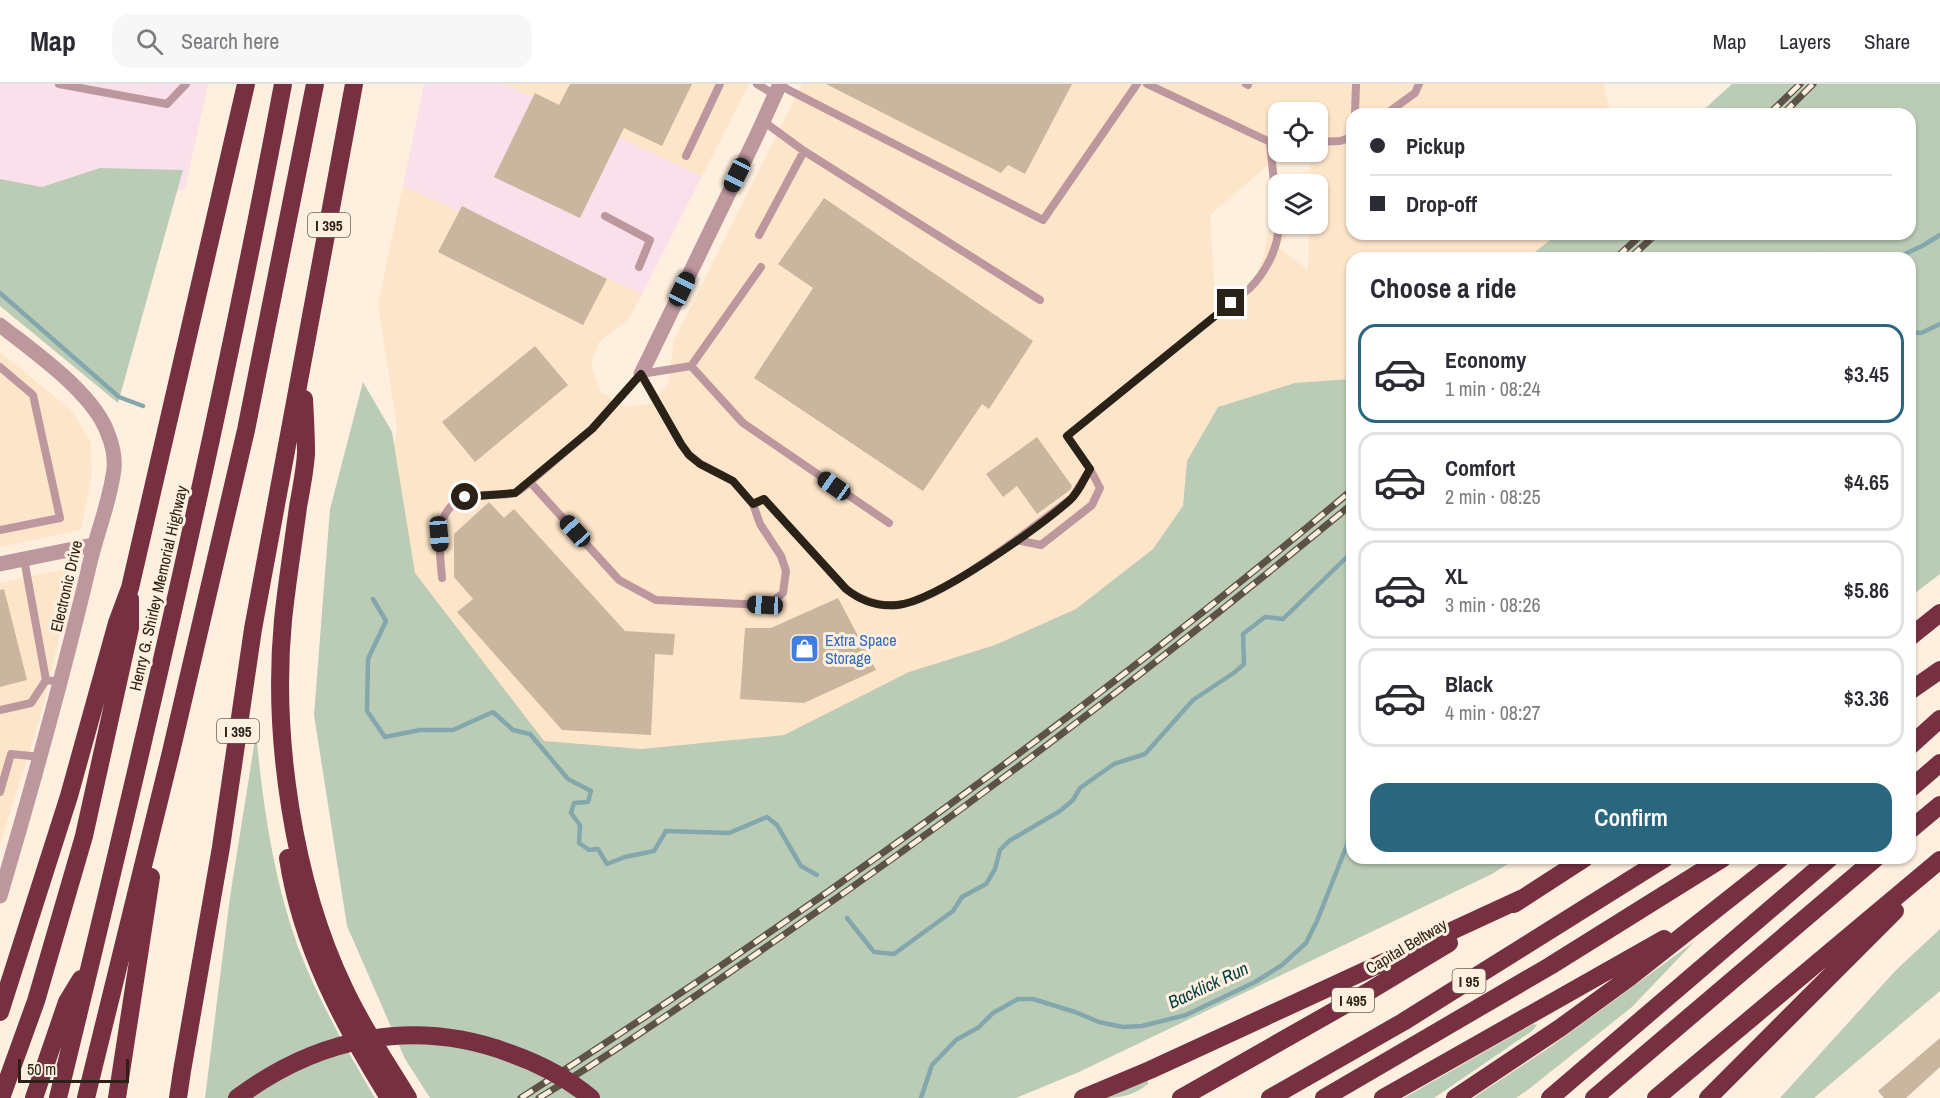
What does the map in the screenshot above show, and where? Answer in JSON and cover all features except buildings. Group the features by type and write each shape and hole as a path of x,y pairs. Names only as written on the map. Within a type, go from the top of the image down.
{"highway":[{"path":"0,1012 69,796 117,623 130,588 246,84"},
{"name":"Henry G. Shirley Memorial Highway","path":"58,1098 200,497 247,276 283,84"},
{"path":"86,1098 171,752 246,429 315,84"},
{"name":"I 395","path":"178,1098 220,847 253,629 354,84"},
{"path":"303,366 306,455 283,622 280,677 291,812 300,862 314,910 343,988 362,1024 408,1098"},
{"path":"1,1098 36,1001 84,836 130,628 130,588"},
{"path":"1916,632 1940,614"},
{"path":"1916,687 1940,670"},
{"path":"281,703 278,766 282,816 290,868 301,915 344,1023 388,1098"},
{"path":"1916,726 1940,709"},
{"path":"1916,741 1940,719"},
{"path":"117,1098 171,752"},
{"path":"1916,784 1940,763"},
{"path":"1916,825 1940,805"},
{"path":"1656,1098 1940,860"},
{"name":"Capital Beltway","path":"1181,1098 1371,990 1576,864"},
{"name":"I 95","path":"1270,1098 1403,1022 1655,864"},
{"path":"1324,1098 1398,1057 1550,966 1713,864"},
{"path":"1455,1098 1560,1028 1630,977 1774,864"},
{"path":"1550,1098 1631,1031 1823,864"},
{"path":"1594,1098 1869,864"},
{"path":"1708,1098 1940,865"},
{"path":"1083,1098 1150,1070 1523,898"},
{"path":"1383,1098 1639,954 1730,899"},
{"path":"34,1098 67,1002 90,965"},
{"path":"1542,1098 1631,1031"},
{"path":"237,1098 261,1080 299,1060 346,1043 392,1035 429,1034 498,1048 531,1061 560,1076 591,1098"}],"street":[{"path":"641,374 778,88"},
{"name":"Electronic Drive","path":"0,325 82,394 96,410 112,444 114,466 112,483 54,681 41,757 0,896"},
{"path":"0,564 93,545"}],"lane":[{"path":"59,84 167,104 186,84"},
{"path":"686,156 720,84"},
{"path":"757,84 778,88 1043,220 1137,84"},
{"path":"1147,84 1268,139"},
{"path":"1355,108 1356,84"},
{"path":"1394,108 1415,93 1419,84"},
{"path":"763,121 804,152 1040,300"},
{"path":"1328,142 1346,139"},
{"path":"759,235 804,152"},
{"path":"605,216 650,240 639,267"},
{"path":"1017,540 1041,545 1092,505 1100,488 1067,436 1250,288 1259,279 1272,254 1278,234"},
{"path":"442,578 439,534 441,522 450,508 465,497 515,493 592,429 641,374 691,366 760,267"},
{"path":"691,366 743,423 889,523"},
{"path":"0,367 33,395 60,518 0,530"},
{"path":"530,482 620,580 656,600 765,605 783,592 786,572 781,556 760,524 753,504 733,481 700,464 689,455 641,374"},
{"path":"753,504 764,499 846,589 857,598 878,605 904,604 956,580 1017,540 1072,498 1090,469"},
{"path":"0,710 31,704 54,681 24,559"},
{"path":"0,792 11,754 41,757"}],"shaded area":[{"path":"0,84 208,84 185,189 0,228"},
{"path":"424,84 505,84 702,176 642,294 403,186"},
{"path":"505,84 749,84 702,176"},
{"path":"802,84 1603,84 1609,108 1346,108 1346,240 1550,240 1535,252 1346,252 1346,420 865,806 367,826 388,484 397,426 378,304 403,186 642,294 629,319 599,342 591,362 600,392 626,407 649,404 668,385 674,340"},
{"path":"0,352 71,410 90,440 92,474 81,530 0,547"},
{"path":"75,567 42,711 0,844 0,583"}],"green space":[{"path":"1732,84 1940,84 1940,574 1916,592 1916,252 1535,252 1550,240 1916,240 1916,108 1706,108"},
{"path":"100,168 183,170 118,403 0,306 0,179 42,187"},
{"path":"1346,379 1346,864 1508,864 1492,874 1079,1072 1016,1098 430,1098 405,1059 347,926 314,715 330,509 363,382 392,432 415,573 544,741 641,749 784,735 909,672 995,645 1076,609 1153,549 1183,506 1187,461 1218,407 1295,383"},
{"path":"256,733 270,841 289,921 306,967 324,1005 375,1098 205,1098 230,897"},
{"path":"1940,929 1940,991 1814,1098 1780,1098 1896,970"},
{"path":"1695,941 1632,1007 1529,1089 1516,1098 1473,1098 1553,1045"},
{"path":"1533,1024 1537,1025 1532,1031 1434,1098 1404,1098"},
{"path":"1148,1080 1148,1084 1132,1094 1102,1098"}],"waterway":[{"path":"1909,252 1940,235"},
{"path":"0,293 119,397 143,406"},
{"name":"Backlick Run","path":"1916,333 1921,333 1940,324"},
{"path":"847,918 874,952 894,954 953,911 962,897 986,884 995,869 1000,850 1009,841 1060,811 1073,800 1080,788 1114,764 1145,754 1193,700 1244,664 1243,634 1265,617 1283,619 1346,558"},
{"path":"373,599 386,621 368,659 367,711 385,737 420,730 453,730 493,712 513,730 530,734 568,779 591,791 588,802 574,803 571,813 580,825 579,843 589,850 598,849 607,864 625,857 654,851 666,831 729,833 767,817 777,825 801,866 817,875"},
{"name":"Backlick Run","path":"921,1098 932,1065 956,1040 979,1027 993,1013 1018,999 1033,999 1099,1022 1123,1027 1142,1026 1186,1015 1255,982 1282,965 1306,943 1346,848"}],"railway":[{"path":"1775,108 1800,84"},
{"path":"1789,108 1813,84"},
{"path":"1622,252 1636,240"},
{"path":"1636,252 1650,240"},
{"path":"521,1098 736,956 946,807 1152,652 1346,495"},
{"path":"539,1098 690,1000 853,887 999,781 1142,673 1346,509"}],"place":[{"name":"Extra Space Storage","path":"804,649"}],"route":[{"path":"465,497 515,493 592,429 641,374 689,455 700,464 733,481 753,504 764,499 846,589 857,598 878,605 912,602 956,580 1047,519 1072,498 1090,469 1067,436 1231,303"}]}
